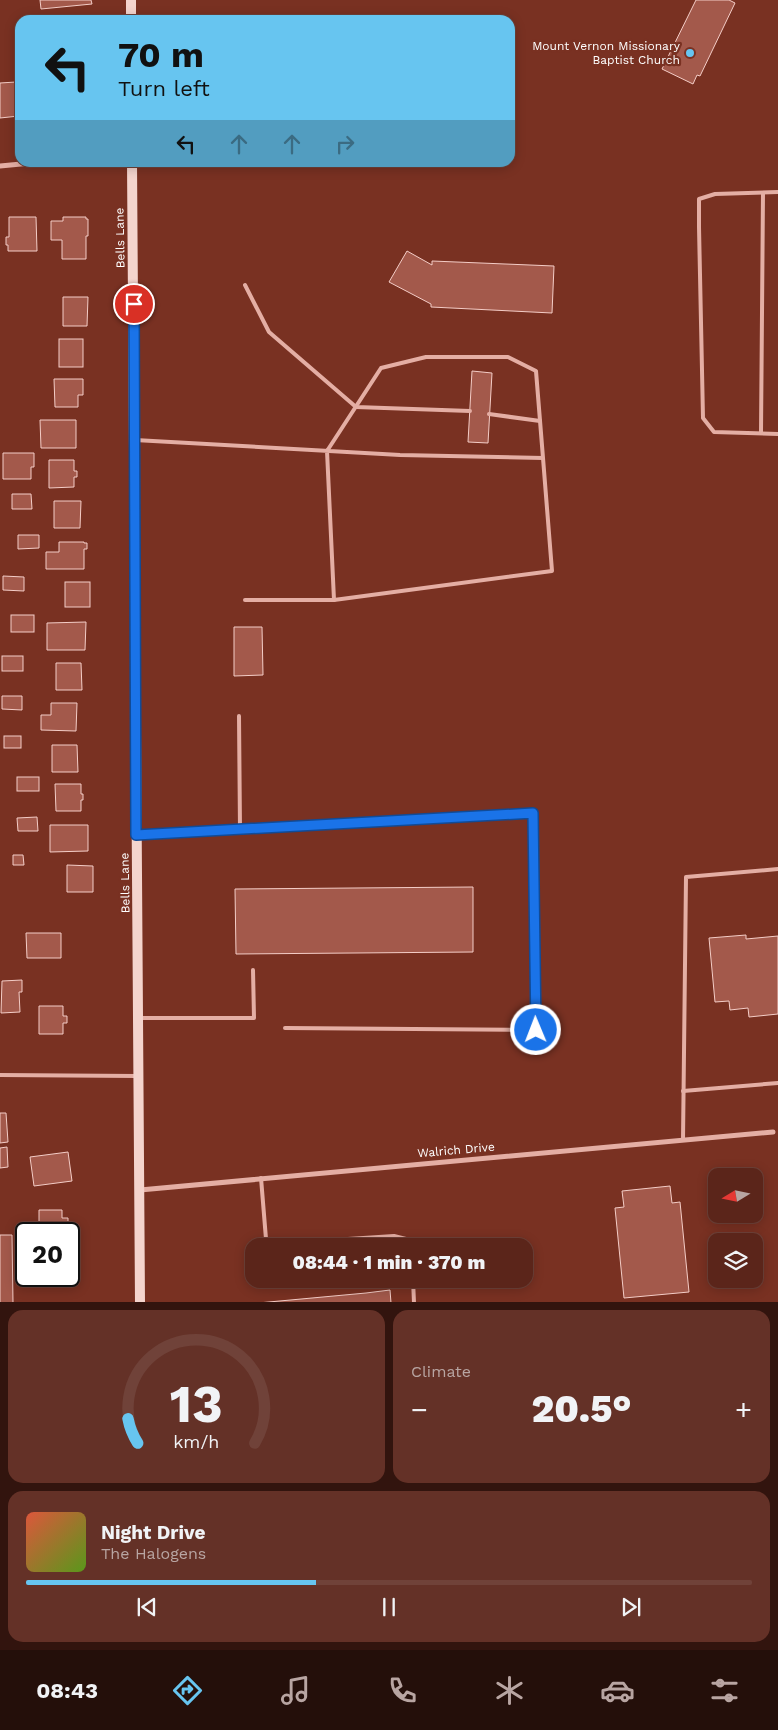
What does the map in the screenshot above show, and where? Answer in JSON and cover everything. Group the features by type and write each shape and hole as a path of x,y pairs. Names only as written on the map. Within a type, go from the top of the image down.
{"main road":[{"path":"131,0 131,15"},
{"name":"Bells Lane","path":"132,167 140,1302"}],"street":[{"path":"0,166 15,165"},
{"name":"Walrich Drive","path":"140,1190 776,1131"}],"lane":[{"path":"778,192 715,194 699,199 703,418 714,432 778,434"},
{"path":"761,433 764,193"},
{"path":"245,285 270,332 356,407 470,411"},
{"path":"245,600 334,600 552,571 536,370 508,357 426,357 382,368 327,451 334,600"},
{"path":"490,414 540,420"},
{"path":"135,440 400,455 543,458"},
{"path":"239,716 240,830"},
{"path":"136,835 533,813 536,1030 285,1028"},
{"path":"683,1140 686,877 778,869"},
{"path":"138,1018 254,1018 253,970"},
{"path":"0,1075 139,1076"},
{"path":"683,1091 778,1083"},
{"path":"261,1178 266,1238"},
{"path":"363,1238 394,1236 402,1238"},
{"path":"413,1288 414,1302"}],"building":[{"path":"40,0 91,0 92,4 41,9"},
{"name":"Mount Vernon Missionary Baptist Church","path":"696,0 729,0 735,3 700,76 697,75 693,84 662,69"},
{"path":"15,82 15,116 0,118 0,83"},
{"path":"9,217 36,217 37,251 8,251 6,237 9,237"},
{"path":"63,217 86,217 88,219 86,259 62,259 62,240 51,240 51,221 63,221"},
{"path":"407,251 432,265 432,261 554,266 552,313 431,307 431,304 389,282"},
{"path":"63,297 88,297 87,326 63,326"},
{"path":"59,339 83,339 83,367 59,367"},
{"path":"472,371 492,373 488,443 468,442"},
{"path":"54,379 83,379 83,395 78,395 78,407 55,407"},
{"path":"40,420 76,420 76,448 41,448"},
{"path":"3,453 34,453 34,467 31,467 31,479 3,479"},
{"path":"49,460 74,460 74,471 77,471 77,477 74,477 74,487 49,488"},
{"path":"12,494 31,494 32,509 12,509"},
{"path":"54,501 81,501 80,528 54,528"},
{"path":"18,535 39,535 39,548 18,549"},
{"path":"59,542 87,543 87,549 84,549 84,569 46,569 46,552 59,552"},
{"path":"3,576 24,577 24,591 3,590"},
{"path":"65,582 90,582 90,607 65,607"},
{"path":"11,615 34,615 34,632 11,632"},
{"path":"86,622 85,650 47,650 47,623"},
{"path":"234,627 262,627 263,675 234,676"},
{"path":"2,656 23,656 23,671 2,671"},
{"path":"56,663 81,663 82,690 56,690"},
{"path":"2,696 22,696 22,710 2,709"},
{"path":"51,703 77,703 76,731 41,730 41,715 51,715"},
{"path":"4,736 21,736 21,748 4,748"},
{"path":"52,745 77,745 78,772 52,772"},
{"path":"17,777 39,777 39,791 17,791"},
{"path":"55,784 81,784 83,800 81,800 81,811 56,811"},
{"path":"37,817 38,831 18,831 17,818"},
{"path":"50,825 88,825 88,851 50,852"},
{"path":"13,855 23,855 24,865 13,865"},
{"path":"67,865 93,866 93,892 67,892"},
{"path":"473,887 473,952 236,954 235,889"},
{"path":"26,933 61,933 61,958 27,958"},
{"path":"746,935 746,939 778,936 778,1014 749,1017 748,1008 730,1010 729,1001 715,1002 709,938"},
{"path":"22,980 22,992 19,992 20,1012 1,1013 2,981"},
{"path":"39,1006 63,1006 63,1016 67,1016 67,1023 63,1023 63,1034 39,1034"},
{"path":"0,1113 6,1113 8,1142 0,1143"},
{"path":"7,1147 8,1167 0,1168 0,1148"},
{"path":"68,1152 72,1181 34,1186 30,1157"},
{"path":"670,1186 672,1203 680,1202 689,1292 624,1298 615,1208 624,1207 622,1191"},
{"path":"39,1210 62,1210 62,1218 68,1218 68,1222 39,1222"},
{"path":"0,1235 12,1235 13,1302 0,1302"},
{"path":"390,1290 391,1302 269,1302"}],"place":[{"name":"Mount Vernon Missionary Baptist Church","path":"690,53"}],"route":[{"path":"134,304 136,835 533,813 536,1030"}]}
